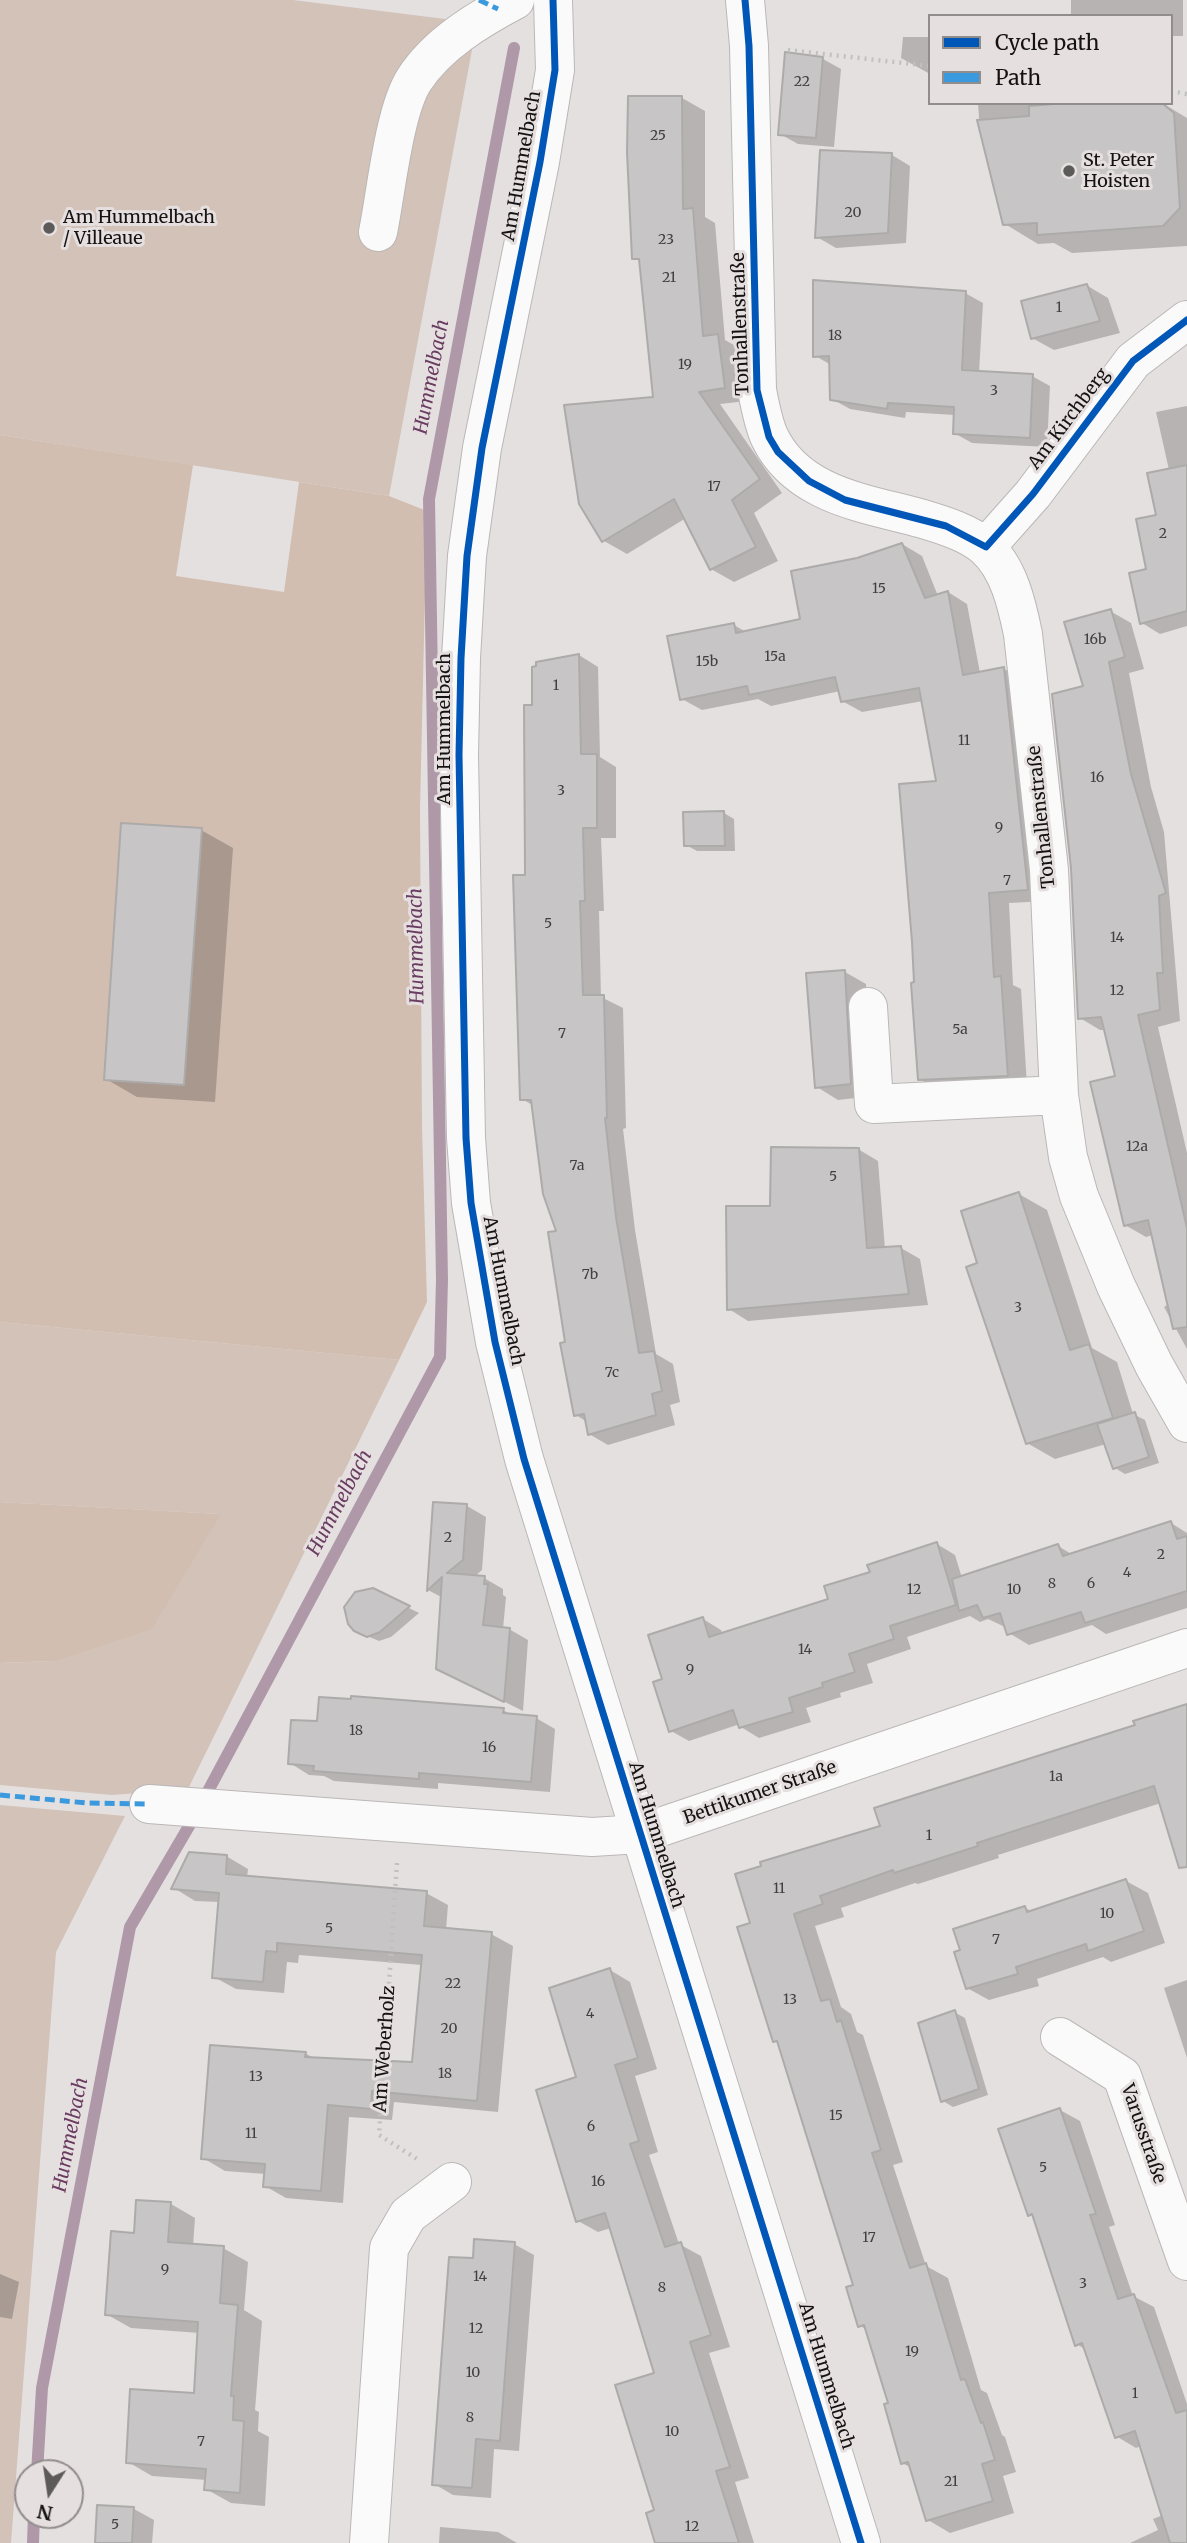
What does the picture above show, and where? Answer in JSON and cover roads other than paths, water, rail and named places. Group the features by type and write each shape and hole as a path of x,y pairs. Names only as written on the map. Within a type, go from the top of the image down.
{"street":[{"path":"378,232 402,109 414,80 435,54 467,29 515,0"},
{"name":"Am Hummelbach","path":"553,0 555,69 540,162 482,448 467,556 459,755 466,1138 471,1203 495,1342 524,1459 861,2543"},
{"name":"Tonhallenstraße","path":"745,0 749,46 757,390 769,437 790,465 825,491 845,500 946,526 986,547 1004,572 1016,603 1023,634 1049,870 1059,1095 1068,1157 1079,1196 1116,1286 1154,1365 1187,1423"},
{"name":"Am Kirchberg","path":"986,547 1033,494 1133,361 1187,320"},
{"path":"868,1007 874,1104 1059,1095"},
{"name":"Bettikumer Straße","path":"149,1804 592,1837 640,1834 1187,1648"},
{"name":"Varusstraße","path":"1060,2037 1122,2076 1187,2262"},
{"path":"369,2543 389,2248 408,2215 452,2182"}],"waterway":[{"name":"Hummelbach","path":"207,1793 440,1357 442,1280 429,499 514,48"},
{"name":"Hummelbach","path":"38,2459 42,2388 130,1927 192,1821"},
{"name":"Hummelbach","path":"33,2543 34,2529"}],"place":[{"name":"St. Peter Hoisten","path":"1069,171"},
{"name":"Am Hummelbach / Villeaue","path":"49,228"}]}
